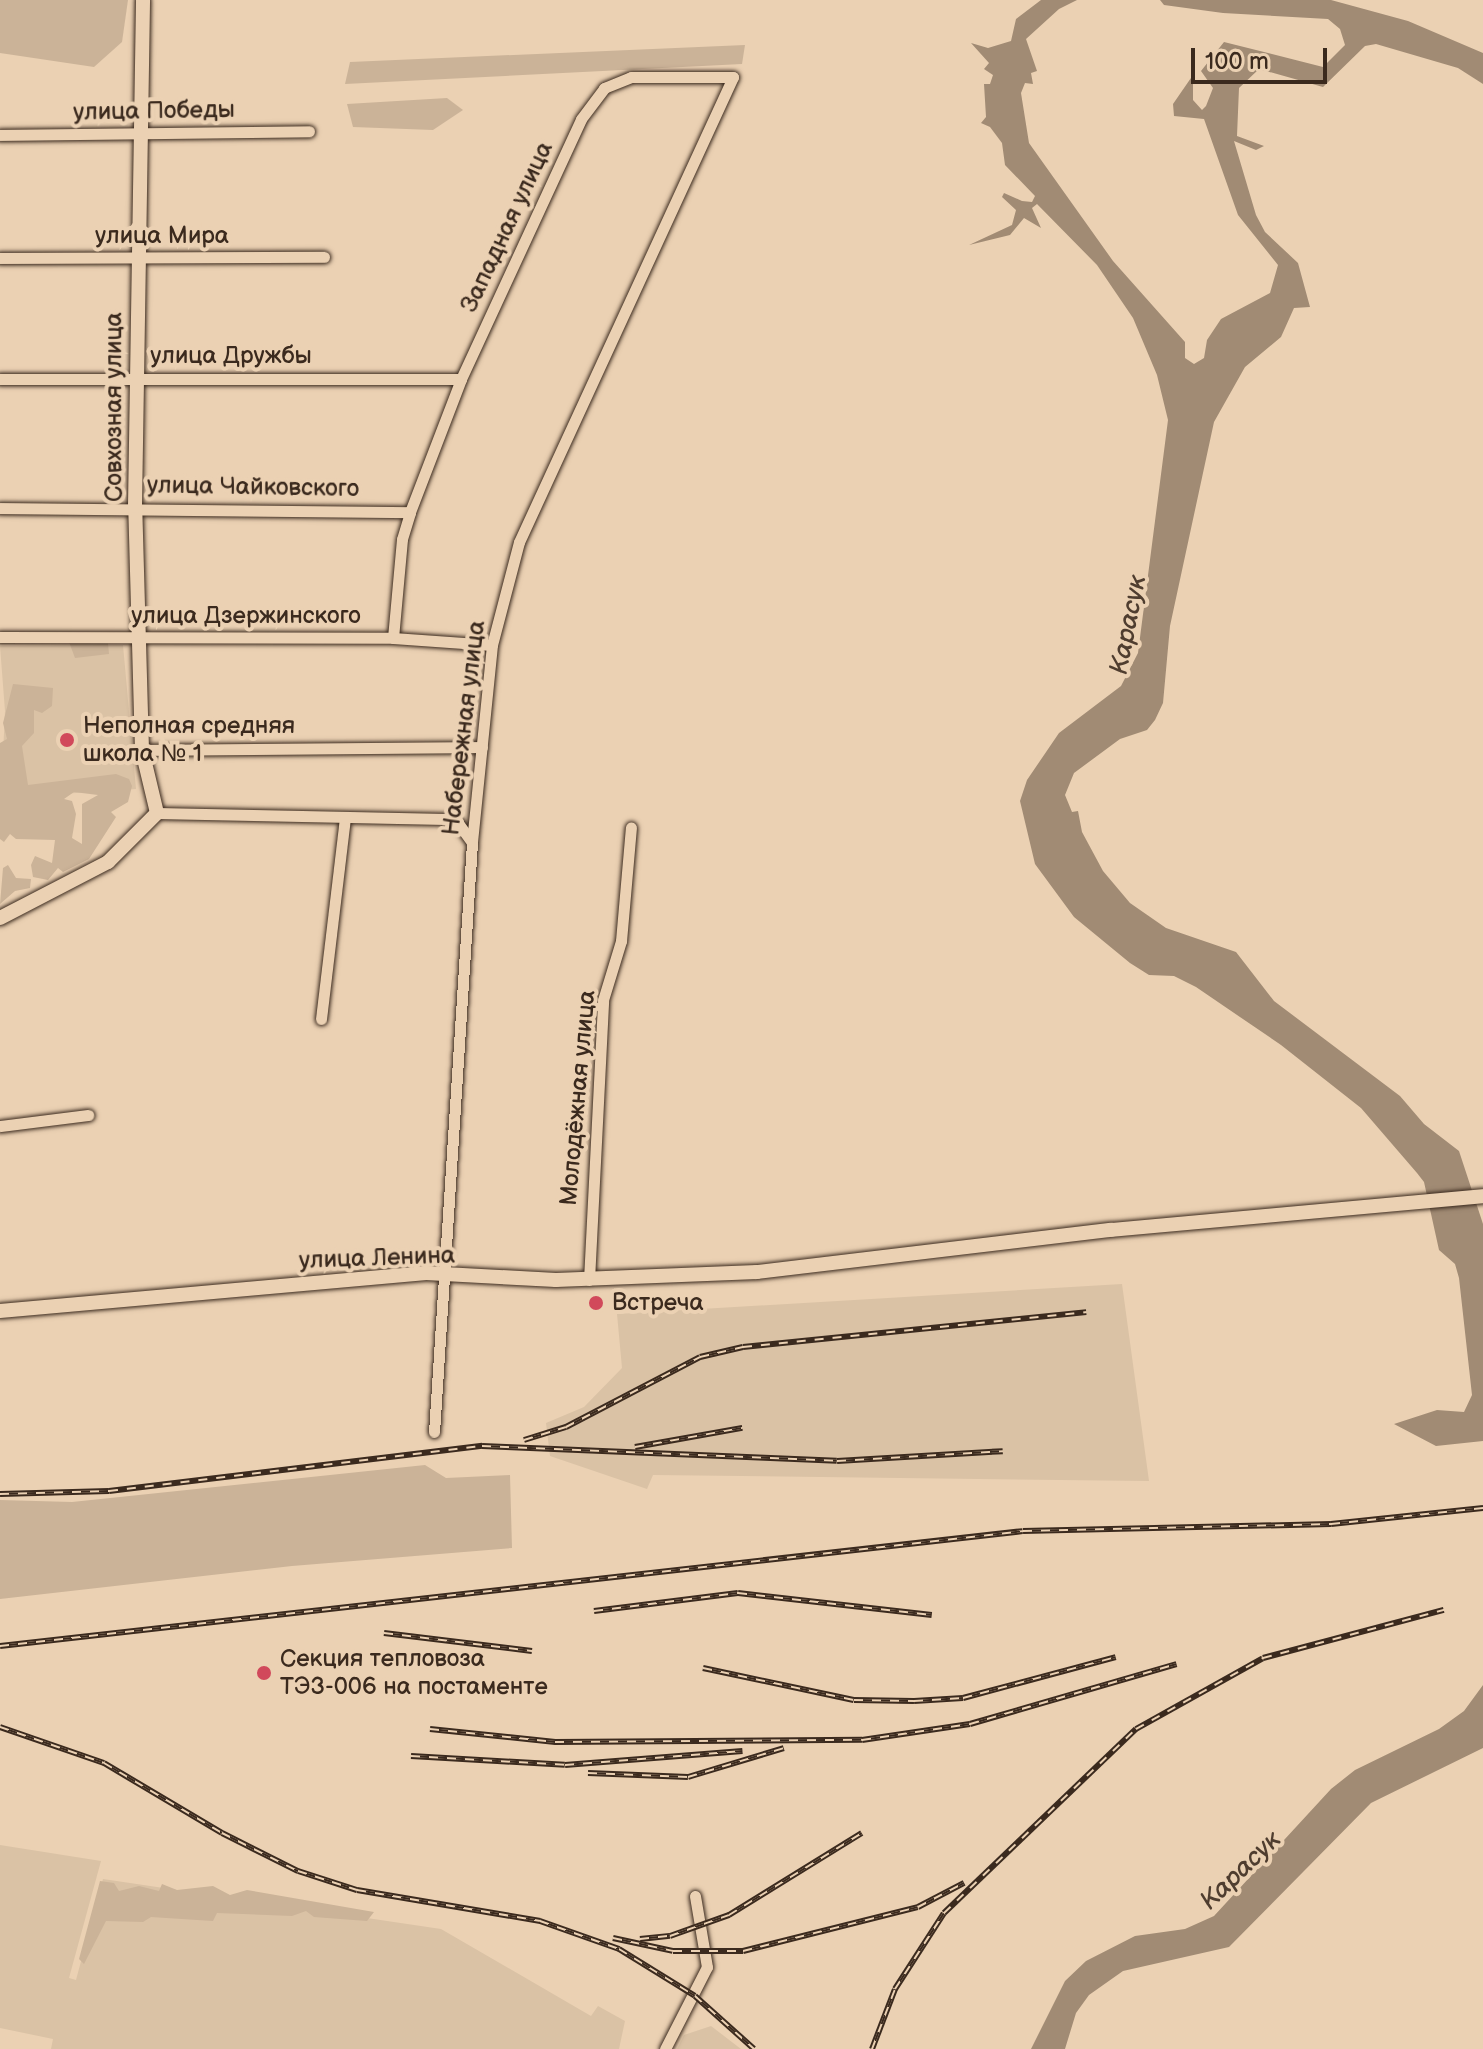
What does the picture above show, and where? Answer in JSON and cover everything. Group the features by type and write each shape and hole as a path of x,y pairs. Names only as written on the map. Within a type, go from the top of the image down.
{"main road":[{"name":"Совхозная улица","path":"143,0 138,134 135,506 142,750 157,813"},
{"path":"0,918 108,862 157,813"},
{"name":"улица Ленина","path":"0,1311 390,1275 589,1280 757,1272 1483,1196"}],"street":[{"name":"Западная улица","path":"393,638 402,539 410,512 461,379 581,119 604,88 631,77 733,77"},
{"name":"Набережная улица","path":"434,1432 472,843 492,645 519,542 733,77"},
{"name":"улица Победы","path":"0,135 309,131"},
{"name":"улица Мира","path":"0,258 324,257"},
{"name":"улица Дружбы","path":"0,379 461,379"},
{"name":"улица Чайковского","path":"0,508 135,506 410,512"},
{"name":"улица Дзержинского","path":"0,637 393,638 492,645"},
{"path":"142,750 482,747"},
{"path":"157,813 446,819 458,823 472,843"},
{"path":"321,1019 345,817"},
{"name":"Молодёжная улица","path":"589,1280 603,1000 621,941 631,827"},
{"path":"0,1126 88,1115"},
{"path":"665,2049 707,1967 695,1896"}],"shaded area":[{"path":"0,0 128,0 122,42 94,67 0,53"},
{"path":"1041,0 1077,0 1059,9 1026,39 1037,71 1031,73 1033,84 1025,83 1021,93 1029,143 1113,261 1185,342 1185,358 1194,364 1204,358 1207,340 1221,319 1270,293 1278,265 1238,215 1204,119 1174,116 1173,104 1193,75 1193,100 1202,110 1206,106 1213,88 1201,71 1224,42 1323,67 1345,45 1340,29 1328,19 1223,13 1164,5 1160,0 1331,0 1408,21 1483,53 1483,84 1458,68 1376,44 1365,46 1323,87 1259,69 1239,88 1237,136 1264,146 1256,150 1234,141 1256,215 1265,232 1298,263 1310,307 1294,308 1281,337 1245,367 1214,422 1170,626 1163,703 1155,720 1147,730 1120,739 1074,773 1065,795 1072,812 1078,811 1082,832 1103,871 1130,903 1166,928 1236,952 1274,1001 1400,1096 1424,1124 1459,1151 1483,1224 1483,1441 1436,1446 1394,1424 1437,1410 1464,1412 1472,1395 1459,1278 1455,1264 1439,1250 1424,1182 1361,1108 1281,1045 1196,987 1174,976 1149,975 1130,963 1074,917 1035,864 1020,801 1027,780 1059,733 1121,686 1138,653 1168,420 1157,375 1133,318 1097,265 1037,204 1032,208 1041,228 1024,218 1010,235 969,245 1012,225 1016,210 1002,197 1004,193 1032,202 1035,196 1005,165 1002,143 990,127 981,123 986,117 984,84 990,84 993,75 984,69 989,63 971,43 988,48 1011,41 1016,19"},
{"path":"745,45 742,64 345,84 350,62"},
{"path":"447,98 463,110 433,130 353,127 347,104"},
{"path":"69,642 108,643 109,654 75,658"},
{"name":"Неполная средняя школа № 1","path":"123,645 136,789 1,798 5,711 0,646"},
{"path":"13,684 53,688 52,706 42,713 34,710 34,733 22,746 28,785 116,774 129,779 132,786 128,802 111,812 116,817 89,859 63,872 58,868 48,880 33,877 31,865 35,856 52,863 55,840 16,839 10,834 4,842 0,839 0,743 7,739 3,723","holes":["74,792 98,795 82,804 82,844 72,838 76,814 72,801 64,799"]},
{"path":"8,865 16,878 31,879 30,888 15,891 0,904 3,868"},
{"path":"1122,1284 1149,1481 653,1475 647,1489 550,1456 546,1423 584,1407 622,1368 617,1314"},
{"path":"425,1465 446,1478 510,1475 512,1548 292,1566 0,1599 0,1500 72,1502"},
{"path":"1483,1685 1483,1748 1371,1803 1229,1947 1123,1971 1089,1995 1076,2013 1065,2049 1031,2049 1065,1981 1086,1961 1135,1936 1185,1929 1214,1916 1331,1789 1355,1770 1439,1729 1464,1711"},
{"path":"0,1845 101,1861 69,1978 76,1980 103,1879 441,1929 591,2016 598,2006 625,2021 619,2049 51,2049 53,2039 0,2028"},
{"path":"100,1881 114,1883 119,1891 139,1886 159,1891 162,1884 177,1890 213,1886 230,1895 247,1890 374,1912 367,1921 314,1917 306,1911 292,1916 217,1913 213,1921 151,1917 143,1922 106,1921 84,1964 79,1959"},
{"path":"711,2026 741,2049 677,2049 684,2035"}],"railway":[{"path":"524,1440 566,1427 700,1357 743,1347 1086,1312"},
{"path":"635,1447 742,1428"},
{"path":"0,1494 109,1491 482,1446 837,1461 1003,1451"},
{"path":"0,1646 1023,1531 1331,1524 1483,1508"},
{"path":"594,1611 738,1593 932,1615"},
{"path":"872,2049 895,1989 944,1913 1136,1729 1263,1658 1444,1610"},
{"path":"384,1633 532,1651"},
{"path":"703,1668 854,1700 914,1701 963,1698 1116,1657"},
{"path":"430,1729 555,1742 862,1740 970,1724 1176,1664"},
{"path":"0,1727 104,1763 222,1833 298,1871 357,1890 540,1921 619,1949 695,1996 754,2049"},
{"path":"588,1773 688,1777 784,1748"},
{"path":"411,1756 565,1765 742,1751"},
{"path":"640,1939 670,1936 729,1915 862,1833"},
{"path":"613,1938 673,1951 743,1951 918,1907 964,1883"}],"place":[{"name":"Неполная средняя школа № 1","path":"67,740"},
{"name":"Встреча","path":"596,1303"},
{"name":"Секция тепловоза ТЭ3-006 на постаменте","path":"264,1673"}],"water label":[{"name":"Карасук","path":"1129,625"},
{"name":"Карасук","path":"1241,1871"}]}
